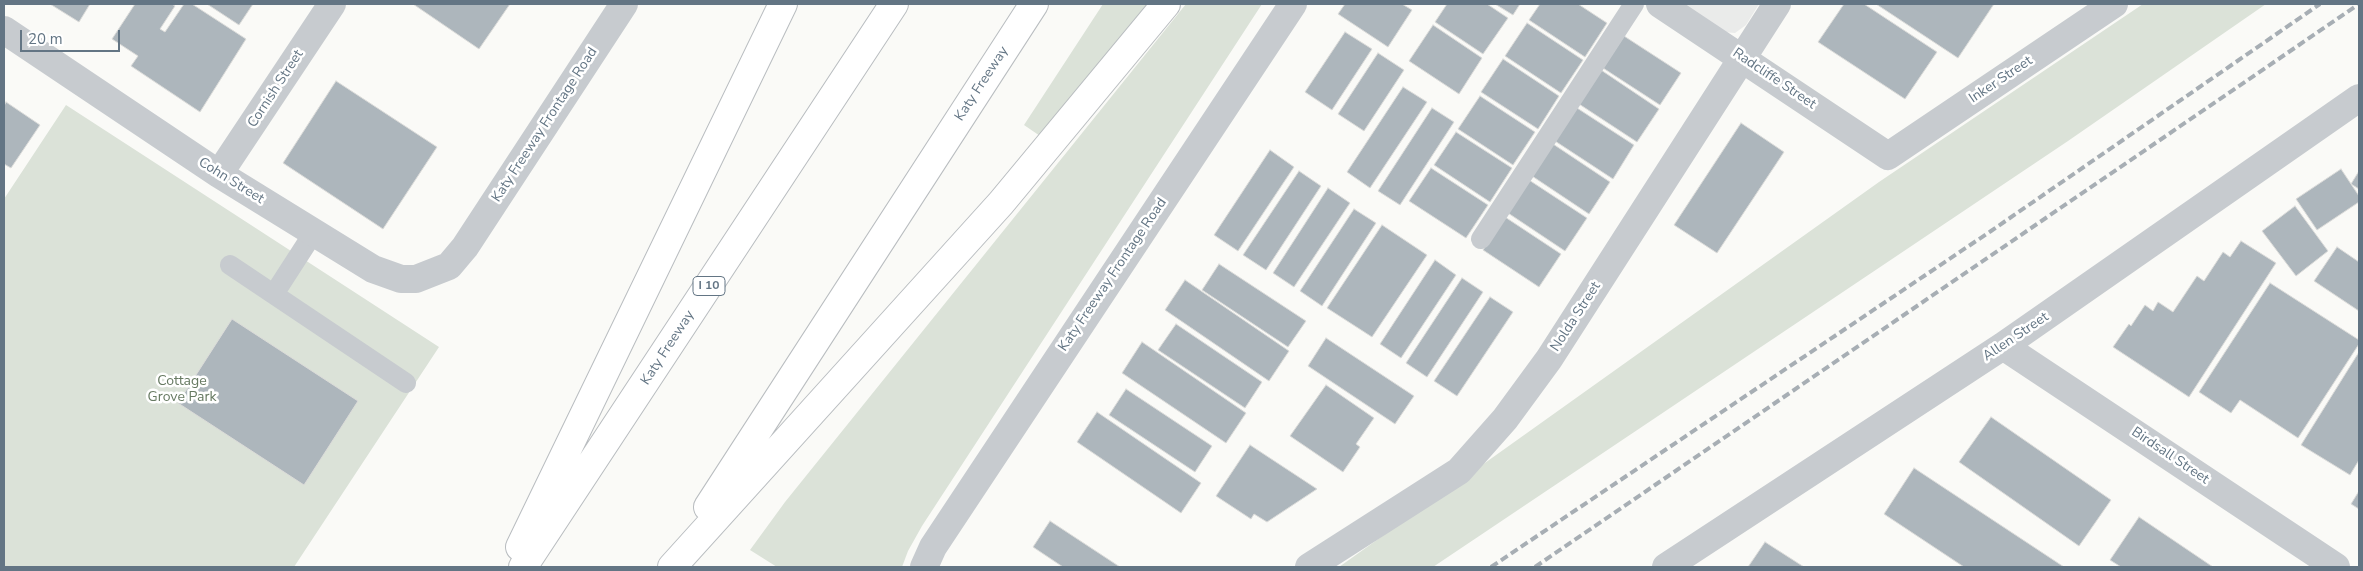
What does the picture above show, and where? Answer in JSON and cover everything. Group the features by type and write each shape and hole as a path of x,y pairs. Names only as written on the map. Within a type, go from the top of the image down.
{"highway":[{"path":"510,567 783,4"},
{"name":"Katy Freeway","path":"523,567 894,4"},
{"name":"Katy Freeway","path":"670,567 1034,4"},
{"path":"670,567 1002,203 1166,4"}],"street":[{"name":"Cornish Street","path":"219,174 332,4"},
{"name":"Katy Freeway Frontage Road","path":"465,247 624,4"},
{"name":"Katy Freeway Frontage Road","path":"928,557 1294,4"},
{"name":"Radcliffe Street","path":"1660,4 1888,156"},
{"name":"Nolda Street","path":"1309,567 1459,471 1505,419 1549,359 1777,4"},
{"name":"Inker Street","path":"1888,156 2114,4"},
{"name":"Cohn Street","path":"4,30 219,174 373,269 401,279 416,278 449,266 465,247"},
{"name":"Allen Street","path":"1666,567 2003,346 2359,98"},
{"name":"Birdsall Street","path":"2003,346 2336,567"}],"lane":[{"path":"1481,238 1634,4"},
{"path":"274,294 314,232"},
{"path":"230,265 406,383"}],"shaded area":[{"path":"1680,4 1759,4 1746,25 1735,33 1723,32"}],"green space":[{"path":"1103,4 1153,4 1043,138 1024,125"},
{"path":"1186,4 1262,4 922,526 908,551 902,567 777,567 750,550 785,502"},
{"path":"2143,4 2266,4 2068,141 1433,567 1339,567 1879,182"},
{"name":"Cottage Grove Park","path":"66,105 439,347 294,567 4,567 4,199"}],"building":[{"path":"50,4 90,4 79,22"},
{"path":"135,4 172,4 175,6 160,29 165,32 184,4 192,4 246,39 200,112 131,66 138,56 112,39"},
{"path":"207,4 253,4 239,25"},
{"path":"413,4 510,4 479,49"},
{"path":"1345,4 1402,4 1412,10 1388,47 1338,14"},
{"path":"1447,4 1487,4 1508,18 1483,54 1435,22"},
{"path":"1495,4 1520,4 1513,15"},
{"path":"1540,4 1578,4 1607,23 1585,57 1529,20"},
{"path":"1844,4 1864,4 1937,52 1905,99 1818,42"},
{"path":"1876,4 1994,4 1958,58"},
{"path":"1527,23 1583,60 1561,93 1505,56"},
{"path":"1433,25 1482,58 1459,94 1409,61"},
{"path":"1345,32 1372,49 1332,110 1305,92"},
{"path":"1624,36 1681,73 1660,105 1603,68"},
{"path":"1378,53 1404,70 1364,131 1338,114"},
{"path":"1503,59 1559,96 1538,129 1481,92"},
{"path":"1601,70 1659,109 1637,142 1579,104"},
{"path":"336,81 437,147 383,229 283,163"},
{"path":"1403,87 1427,102 1370,188 1347,172"},
{"path":"1480,96 1535,132 1513,165 1458,129"},
{"path":"6,102 40,125 11,168 4,164 4,106"},
{"path":"1432,108 1454,122 1400,205 1378,191"},
{"path":"1577,108 1634,145 1613,179 1555,141"},
{"path":"1741,123 1784,152 1717,253 1674,225"},
{"path":"1456,132 1512,168 1490,202 1434,165"},
{"path":"1553,144 1610,182 1589,214 1532,176"},
{"path":"1270,150 1294,167 1238,251 1214,235"},
{"path":"1431,168 1488,205 1466,238 1409,201"},
{"path":"2341,169 2359,196 2359,202 2317,230 2296,199"},
{"path":"1299,171 1321,186 1266,270 1243,255"},
{"path":"2359,171 2359,189 2351,184"},
{"path":"1529,180 1587,218 1565,251 1508,213"},
{"path":"1328,188 1350,203 1294,287 1273,273"},
{"path":"2295,206 2328,251 2296,276 2262,231"},
{"path":"1354,209 1376,223 1322,306 1300,291"},
{"path":"1505,217 1561,254 1539,287 1483,250"},
{"path":"1382,225 1427,255 1372,337 1327,308"},
{"path":"2241,241 2276,263 2189,397 2113,347 2129,324 2131,326 2145,305 2153,311 2158,302 2173,312 2197,276 2204,281 2223,252 2230,257"},
{"path":"2337,247 2359,262 2359,311 2314,281"},
{"path":"1435,260 1456,275 1401,358 1380,344"},
{"path":"1219,264 1306,321 1288,347 1202,290"},
{"path":"1462,278 1483,292 1427,377 1406,363"},
{"path":"1185,280 1289,351 1269,381 1165,310"},
{"path":"2270,283 2359,340 2359,344 2298,438 2240,400 2231,413 2199,392"},
{"path":"1490,297 1513,312 1457,396 1434,381"},
{"path":"232,319 358,401 304,485 178,403"},
{"path":"1176,324 1262,382 1245,408 1158,350"},
{"path":"1326,338 1414,396 1395,424 1308,366"},
{"path":"1142,342 1246,413 1226,443 1122,373"},
{"path":"2359,352 2359,460 2350,475 2301,445"},
{"path":"1326,385 1374,418 1356,444 1360,447 1343,472 1290,436"},
{"path":"1126,389 1212,446 1195,472 1109,415"},
{"path":"1097,412 1201,483 1181,513 1077,442"},
{"path":"1991,417 2111,500 2079,546 1959,462"},
{"path":"1250,445 1317,489 1267,522 1254,514 1251,519 1216,496"},
{"path":"1914,468 2064,567 1964,567 1884,514"},
{"path":"2359,491 2359,509 2351,504"},
{"path":"2139,517 2213,567 2121,567 2110,560"},
{"path":"1050,521 1120,567 1063,567 1033,547"},
{"path":"1765,542 1804,567 1748,567"}],"railway":[{"path":"1491,567 1991,231 2320,4"},
{"path":"1535,567 2359,4"}]}
